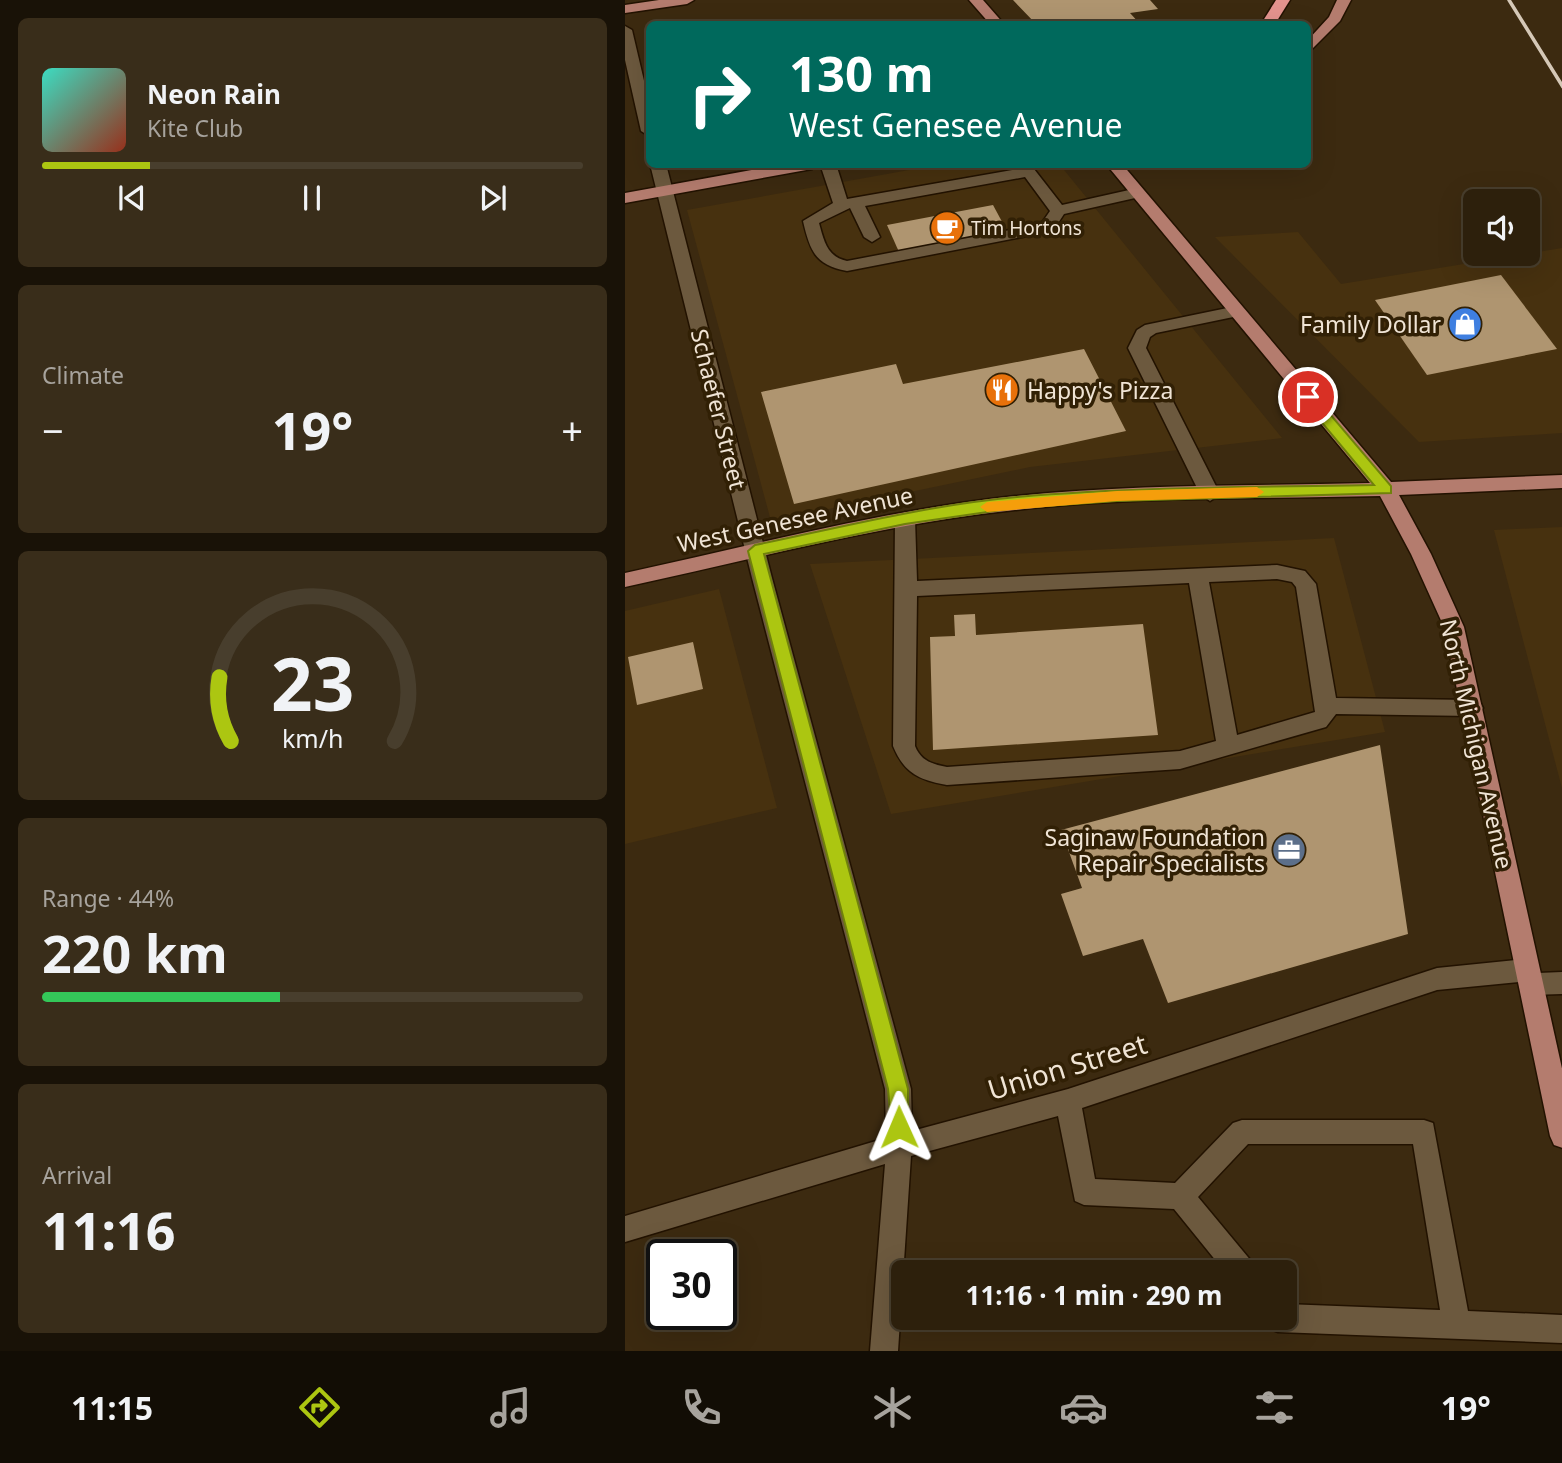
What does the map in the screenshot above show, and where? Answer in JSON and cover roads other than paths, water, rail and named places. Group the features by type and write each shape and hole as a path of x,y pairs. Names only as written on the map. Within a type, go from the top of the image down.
{"highway":[{"path":"1270,21 1283,0"}],"main road":[{"path":"625,9 687,0"},
{"path":"976,0 994,21"},
{"path":"1311,45 1334,18 1344,0"},
{"path":"625,198 790,168"},
{"name":"North Michigan Avenue","path":"1116,168 1386,489 1421,554 1454,627 1528,977 1559,1105 1562,1136"},
{"name":"West Genesee Avenue","path":"625,580 905,519 1015,503 1562,481"}],"street":[{"path":"625,30 646,118"},
{"name":"Schaefer Street","path":"659,168 662,191 755,551 898,1089 899,1146 884,1351"},
{"path":"830,168 848,204 872,237"},
{"path":"1058,211 1029,172 848,204 811,222 816,246 831,263 847,266 1047,228 1058,211 1138,193"},
{"path":"1210,494 1137,348 1143,334 1151,329 1237,311"},
{"path":"905,519 907,589 904,746 909,760 921,772 947,776 1180,760 1317,721 1325,716 1327,706 1306,584 1298,576 1277,572 907,589"},
{"path":"1198,575 1228,747"},
{"path":"1327,706 1471,708"},
{"name":"Union Street","path":"625,1229 899,1146 1068,1101 1436,979 1528,977 1562,983"},
{"path":"1068,1101 1085,1192 1181,1196 1242,1132 1424,1132 1457,1326"},
{"path":"1181,1196 1232,1260"},
{"path":"1297,1319 1562,1329"}],"railway":[{"path":"1509,0 1563,87"}],"place":[{"name":"Tim Hortons","path":"947,228"},
{"name":"Family Dollar","path":"1465,324"},
{"name":"Happy's Pizza","path":"1002,390"},
{"name":"Saginaw Foundation Repair Specialists","path":"1289,850"}]}
